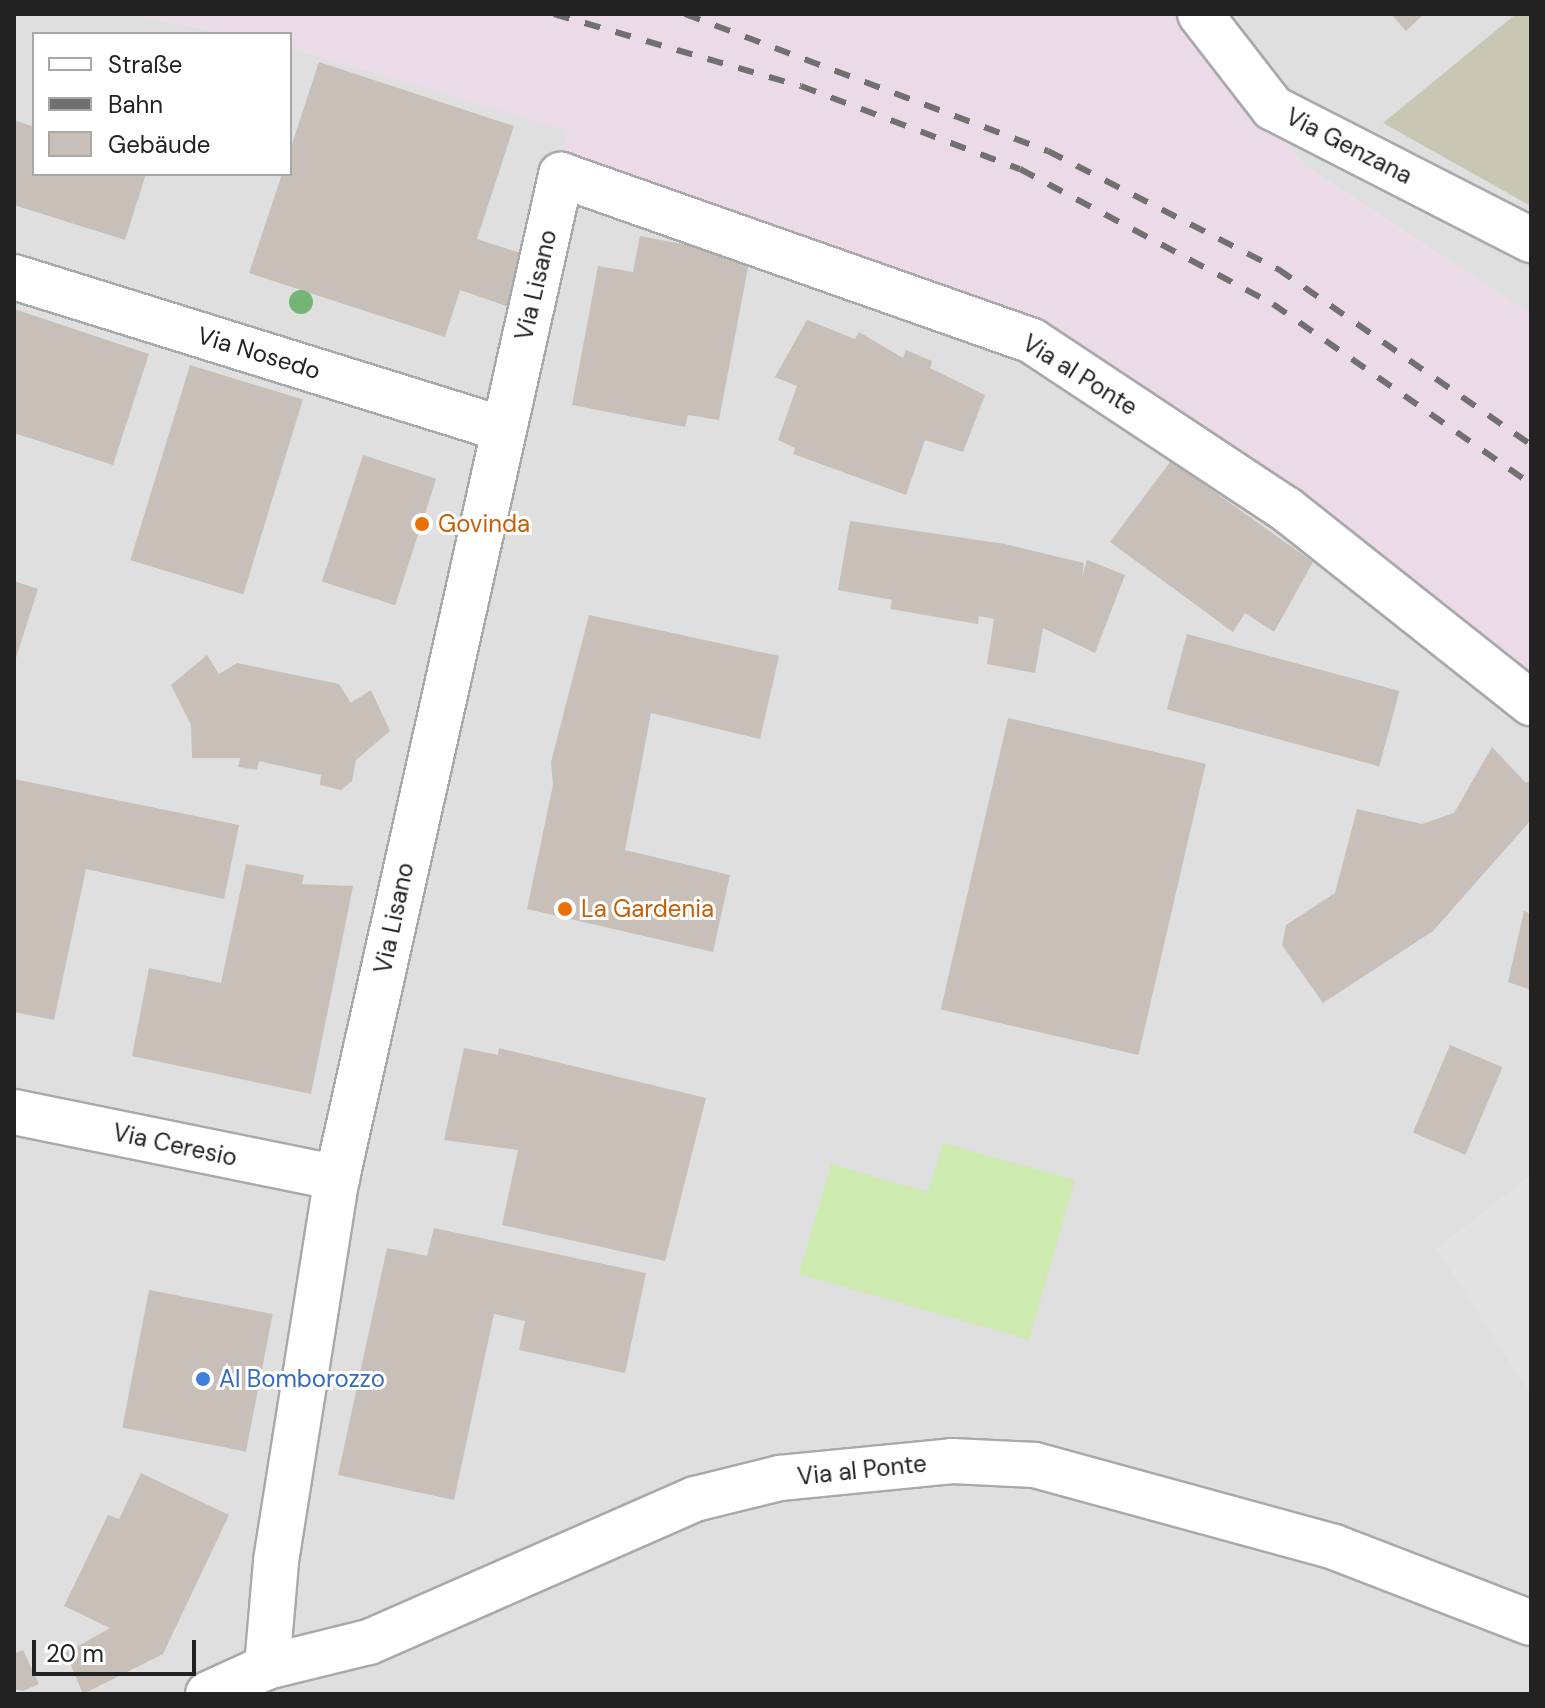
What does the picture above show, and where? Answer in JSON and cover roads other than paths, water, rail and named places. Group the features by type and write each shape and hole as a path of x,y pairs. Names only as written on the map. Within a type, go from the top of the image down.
{"street":[{"name":"Via Genzana","path":"1196,17 1273,108 1531,240"},
{"name":"Via Lisano","path":"267,1667 276,1561 337,1178 561,175"},
{"name":"Via al Ponte","path":"561,175 1032,341 1286,509 1531,703"},
{"name":"Via Nosedo","path":"14,277 503,429"},
{"name":"Via Ceresio","path":"14,1112 337,1178"},
{"name":"Via al Ponte","path":"208,1694 267,1667 369,1642 695,1499 780,1478 952,1461 1035,1465 1334,1547 1531,1623"}],"railway":[{"path":"554,14 801,86 1020,169 1273,304 1531,484"},
{"path":"685,14 1048,151 1278,269 1531,445"}],"place":[{"name":"Govinda","path":"422,524"},
{"name":"La Gardenia","path":"565,909"},
{"name":"Al Bomborozzo","path":"203,1379"}]}
